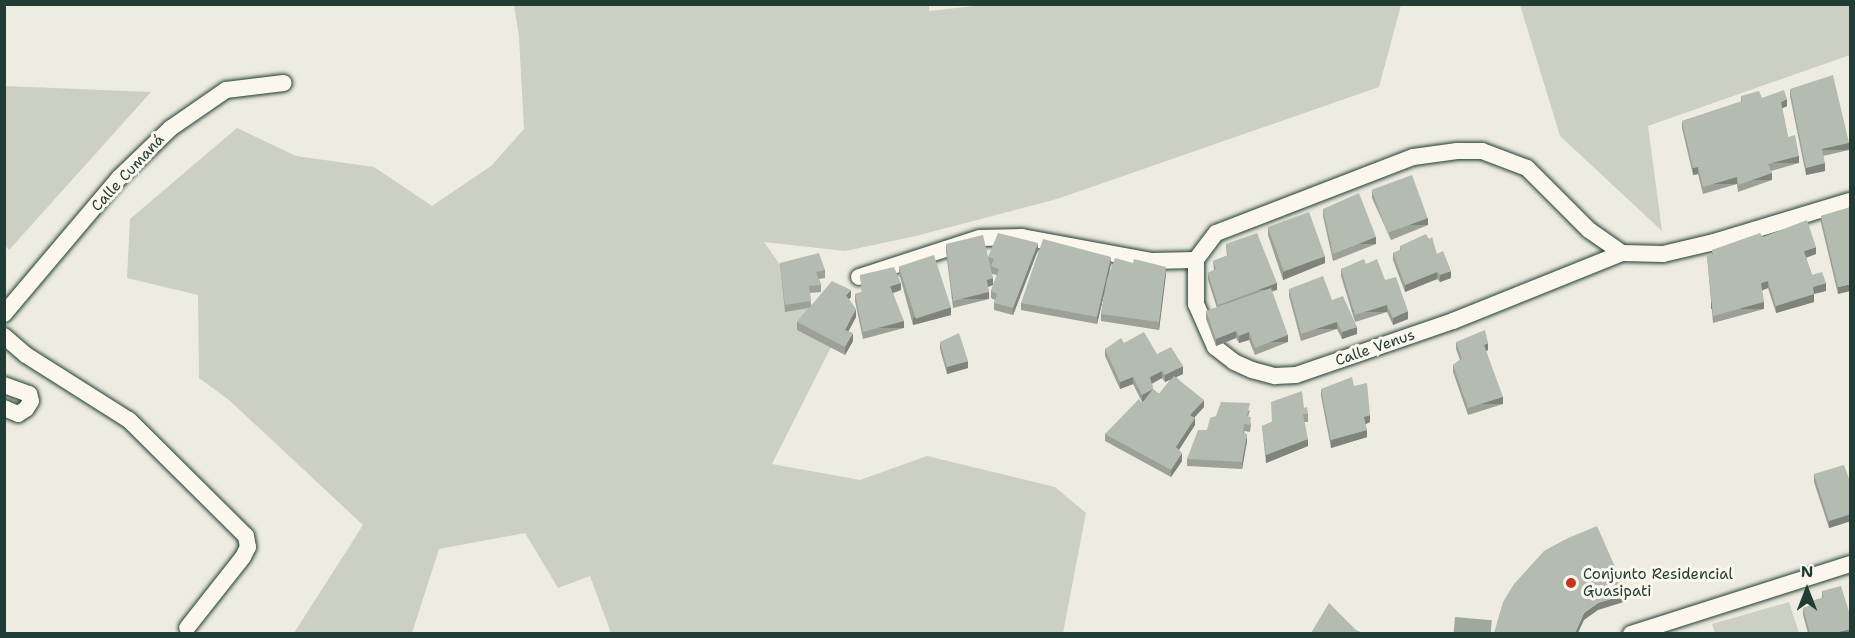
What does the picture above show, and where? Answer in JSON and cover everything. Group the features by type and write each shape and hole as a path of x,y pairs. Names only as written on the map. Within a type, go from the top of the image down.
{"street":[{"name":"Calle Cumaná","path":"4,314 119,178 171,128 226,90 284,83"},
{"path":"859,277 980,238 1022,237 1151,261 1196,260 1216,233 1413,157 1457,151 1482,151 1527,168 1589,230 1622,253"},
{"name":"Calle Venus","path":"1196,260 1196,304 1215,347 1243,366 1275,376 1296,375 1383,345 1622,253 1663,254 1714,242 1851,201"},
{"path":"4,336 26,355 129,420 246,536 248,547 243,557 187,628"},
{"path":"4,385 29,394 31,401 26,409 18,414 4,408"},
{"path":"1631,633 1851,564"}],"shaded area":[{"path":"929,4 929,11 993,4 1401,5 1379,87 1057,199 916,236 845,251 764,242 834,341 772,464 860,480 927,456 1055,487 1086,513 1063,633 611,633 590,576 558,588 525,533 439,549 412,633 294,633 363,525 229,400 199,378 198,295 127,278 130,219 237,128 296,156 374,167 432,206 491,166 524,129 519,37 514,5"},
{"path":"1520,5 1850,5 1850,55 1648,126 1662,231 1560,136"},
{"path":"5,86 151,92 9,250 4,244"},
{"path":"1789,602 1799,633 1715,633 1712,624"},
{"path":"1455,617 1492,620 1491,634 1454,632"}],"building":[{"path":"1833,75 1849,143 1822,149 1825,163 1806,168 1790,89"},
{"path":"1784,90 1787,99 1781,102 1788,137 1795,135 1799,156 1768,164 1772,173 1738,185 1737,177 1703,187 1698,167 1693,168 1682,121 1742,101 1741,96 1759,91 1762,98"},
{"path":"1412,175 1428,218 1387,233 1372,190"},
{"path":"1359,193 1376,237 1333,254 1323,209"},
{"path":"1851,207 1851,284 1838,287 1821,216"},
{"path":"1309,212 1325,256 1284,271 1268,227"},
{"path":"1807,220 1816,247 1804,251 1812,275 1822,272 1826,283 1813,287 1814,294 1776,306 1768,281 1761,283 1764,302 1713,316 1707,256 1713,255 1712,250 1760,233 1763,237"},
{"path":"998,233 1038,243 1013,308 994,303 997,294 991,291 999,269 991,266 994,259 988,257"},
{"path":"1257,233 1277,283 1218,305 1208,273 1216,269 1213,261 1228,255 1226,244"},
{"path":"1426,234 1429,239 1432,237 1437,254 1443,251 1451,271 1440,275 1437,272 1405,285 1393,253 1401,250 1400,246"},
{"path":"983,235 993,278 987,280 989,292 953,301 946,244"},
{"path":"1043,239 1111,257 1097,317 1021,303"},
{"path":"819,253 825,270 816,272 821,285 809,286 811,301 785,305 780,263"},
{"path":"934,255 951,307 916,319 899,266"},
{"path":"1115,258 1133,263 1134,259 1166,267 1159,322 1101,314 1107,279"},
{"path":"1364,259 1366,264 1377,259 1385,280 1396,277 1408,311 1393,318 1387,305 1355,315 1341,269"},
{"path":"894,267 901,283 890,286 904,321 863,332 855,294 862,292 860,275"},
{"path":"1323,276 1332,300 1343,296 1357,327 1342,332 1337,322 1301,334 1289,289"},
{"path":"832,281 851,290 846,295 856,309 845,330 853,333 845,347 797,322"},
{"path":"1271,288 1288,335 1255,348 1249,332 1239,336 1236,331 1216,339 1206,311"},
{"path":"1485,330 1488,343 1484,345 1503,397 1468,408 1453,365 1462,359 1456,342"},
{"path":"1144,332 1157,354 1171,347 1183,366 1165,375 1162,371 1150,377 1153,389 1142,395 1133,377 1120,382 1105,349 1121,338 1124,343"},
{"path":"959,333 968,361 947,367 940,342"},
{"path":"1174,376 1204,400 1190,415 1195,418 1176,447 1182,453 1171,470 1105,434 1139,399 1142,403 1153,389 1159,394"},
{"path":"1352,377 1354,386 1367,383 1370,415 1364,417 1367,430 1331,440 1321,389"},
{"path":"1302,391 1304,408 1307,407 1308,414 1303,414 1308,439 1266,455 1262,426 1272,422 1271,402"},
{"path":"1221,402 1250,403 1247,416 1251,417 1250,425 1244,424 1243,433 1247,434 1242,462 1187,459 1198,430 1207,430 1210,418 1216,416"},
{"path":"1844,465 1851,484 1851,514 1829,521 1814,474"},
{"name":"Conjunto Residencial Guasipati","path":"1597,526 1627,594 1598,603 1584,613 1575,633 1494,633 1503,602 1514,584 1544,551"},
{"path":"1841,586 1851,618 1851,629 1834,633 1810,633 1803,608 1814,605 1812,601 1824,597 1822,591"},
{"path":"1329,603 1356,630 1363,633 1311,633"}],"place":[{"name":"Conjunto Residencial Guasipati","path":"1571,583"}]}
